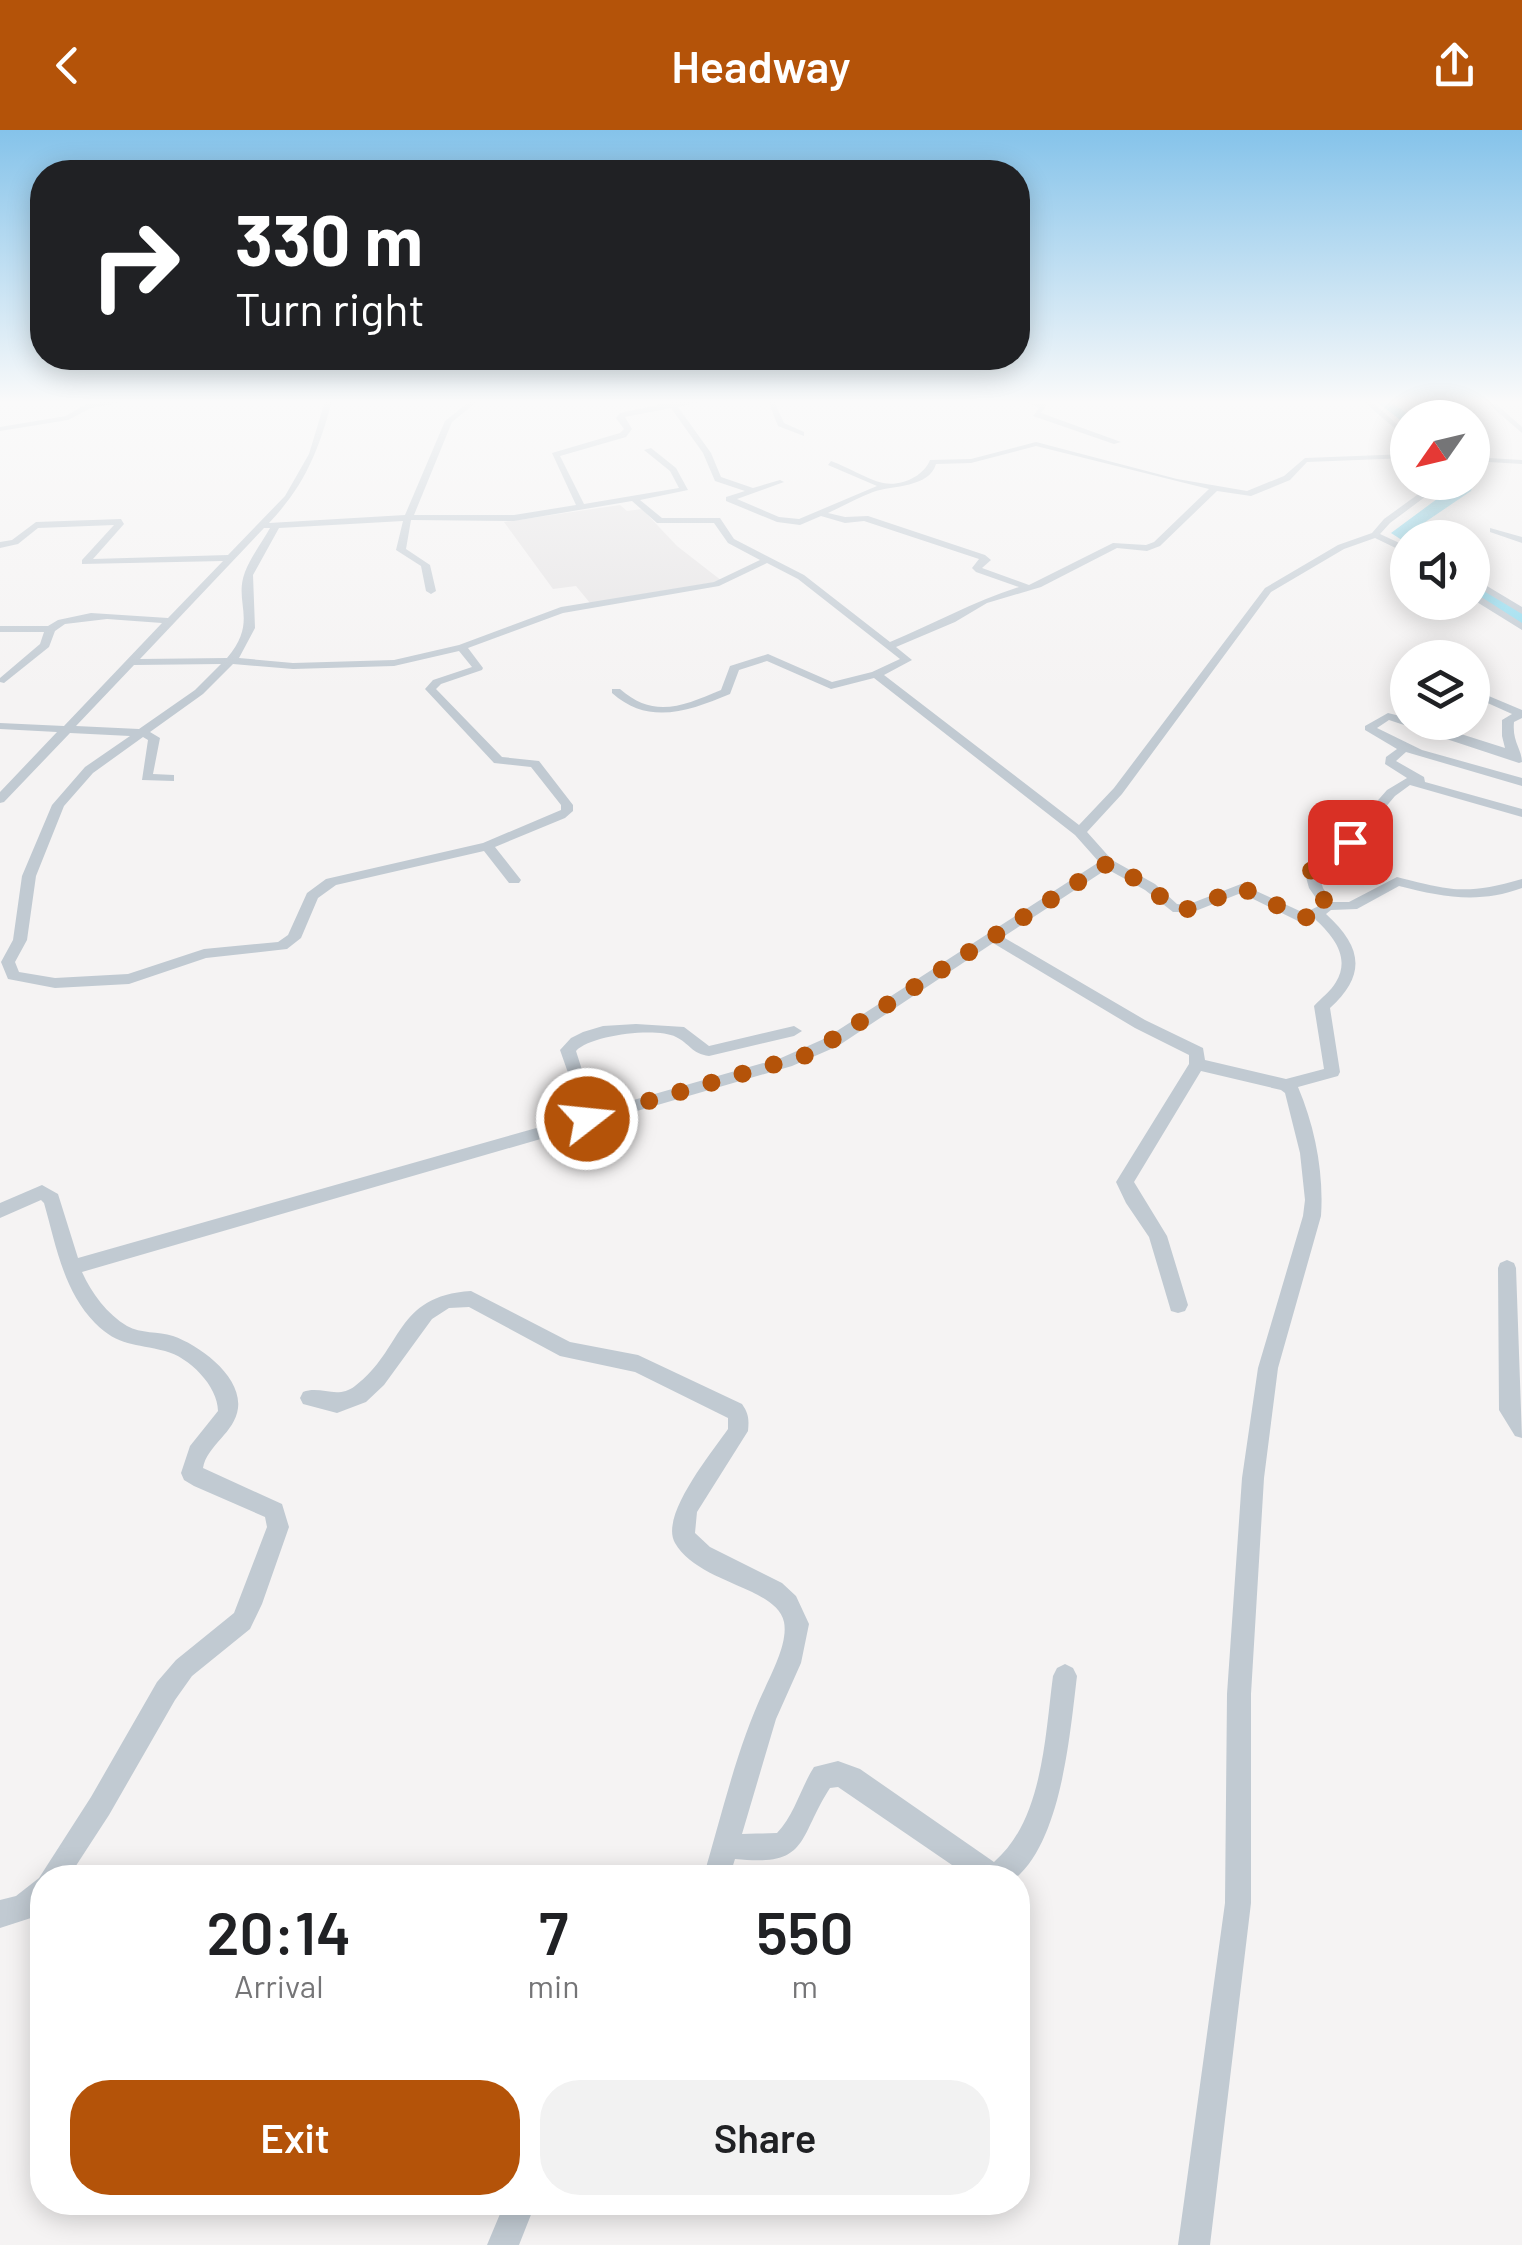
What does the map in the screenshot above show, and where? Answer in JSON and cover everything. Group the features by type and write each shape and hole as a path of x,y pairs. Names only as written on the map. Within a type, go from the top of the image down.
{"street":[{"path":"0,800 283,500"},
{"path":"416,500 401,550 426,565 431,590"},
{"path":"577,500 581,508"},
{"path":"261,526 408,518 514,518 635,500 660,521 717,520 732,541 800,577 907,660 876,674 831,686 768,656 734,668 726,692 674,710 632,708 616,691"},
{"path":"731,500 786,521 800,522 852,500"},
{"path":"890,645 952,620 984,601 1030,588 1116,545 1147,548 1157,544 1203,500"},
{"path":"1080,832 1118,791 1268,590 1341,546 1375,535 1416,500"},
{"path":"820,513 844,520 865,518 985,558 979,570 1030,588"},
{"path":"0,545 15,542 36,525 114,520 122,523 88,556 88,564 231,558"},
{"path":"276,526 248,575 250,628 230,662 200,692 89,770 58,805 28,876 20,940 8,962 8,970 18,980 55,983 129,978 204,954 282,946 294,938 312,896 331,882 487,846 567,811 535,764 498,760 430,689 437,682 478,668 462,648"},
{"path":"1492,530 1522,540"},
{"path":"1375,535 1390,542"},
{"path":"131,662 373,665 462,648 561,610 716,584 768,560"},
{"path":"1490,591 1522,611"},
{"path":"1490,606 1522,628"},
{"path":"0,628 50,629 78,617 170,621"},
{"path":"4,680 46,645 50,629"},
{"path":"876,674 1080,832 1108,863 1150,887 1173,908 1188,909 1242,888 1303,918 1323,910 1352,906 1397,881 1464,897 1487,897 1522,883"},
{"path":"1490,700 1521,714"},
{"path":"1518,758 1506,735 1508,720 1521,714"},
{"path":"1390,717 1368,728 1390,738"},
{"path":"0,726 142,733 154,738 146,777 170,778"},
{"path":"1394,740 1522,782"},
{"path":"1463,740 1518,758"},
{"path":"1407,746 1390,760 1392,764 1427,784"},
{"path":"1197,1064 1286,1085 1332,1072 1330,1051 1320,1028 1322,1006 1350,978 1346,946 1323,910 1311,870 1350,842 1398,786 1408,781 1427,784 1522,813"},
{"path":"487,846 514,880"},
{"path":"70,1268 810,1054 1108,863"},
{"path":"994,937 1140,1024 1196,1052 1197,1064 1125,1182 1134,1206 1160,1240 1168,1285 1178,1305"},
{"path":"587,1119 588,1104 568,1050 573,1041 584,1036 627,1030 679,1031 700,1050 710,1051 794,1031"},
{"path":"1194,2245 1238,1902 1239,1694 1252,1478 1268,1368 1315,1196 1309,1151 1292,1091 1286,1085"},
{"path":"0,1211 42,1192 52,1199 70,1268 90,1303 131,1337 175,1345 222,1386 229,1405 226,1416 198,1447 191,1460 192,1473 205,1483 274,1510 278,1527 242,1620 184,1668 166,1691 100,1806 61,1865"},
{"path":"1507,1268 1515,1315 1510,1410 1522,1430"},
{"path":"310,1398 329,1406 343,1406 360,1396 426,1313 447,1299 458,1297 567,1350 638,1364 735,1411 739,1417 738,1431 687,1509 683,1537 702,1555 774,1592 788,1604 797,1624 789,1663 764,1718 720,1865"},
{"path":"1011,1865 1044,1803 1064,1676"},
{"path":"727,1845 765,1851 786,1844 802,1821 823,1776 838,1774 851,1778 976,1865"},
{"path":"0,1914 30,1901"},
{"path":"502,2245 515,2215"}],"shaded area":[{"path":"620,505 627,511 642,509 677,546 722,581 590,603 576,586 553,589 504,522"}],"waterway":[{"path":"1418,520 1448,500"},
{"path":"1490,597 1522,619"}],"route":[{"path":"587,1119 810,1054 1108,863 1150,887 1173,908 1188,909 1218,894 1242,888 1252,890 1284,912 1303,918 1328,906 1316,888 1311,870 1350,842"}]}
